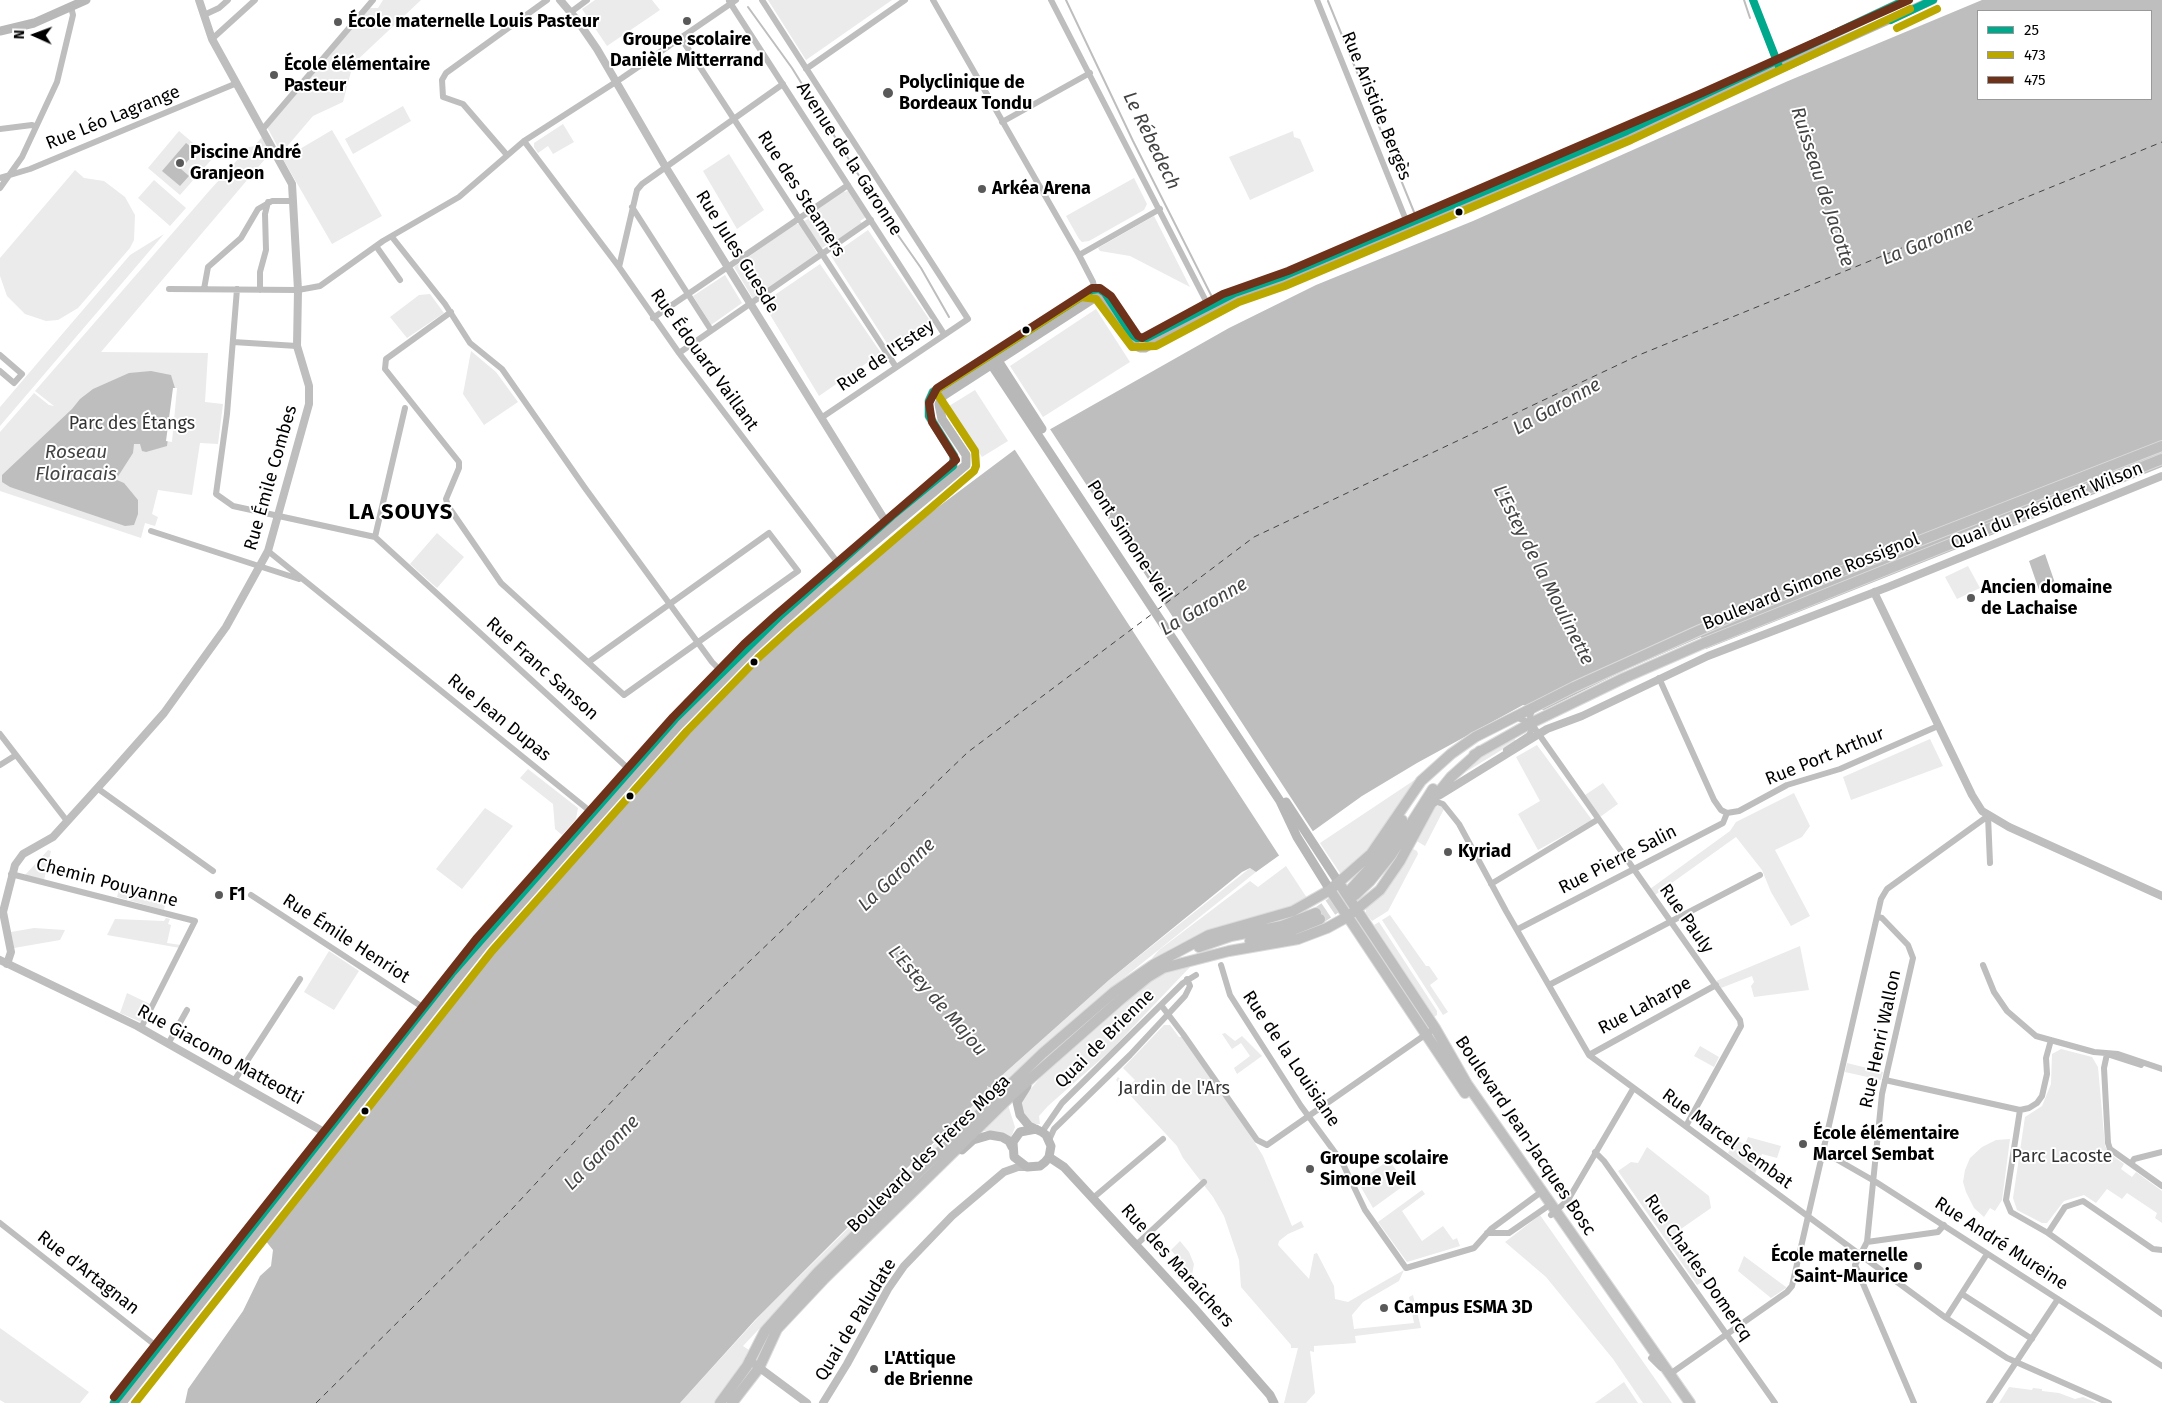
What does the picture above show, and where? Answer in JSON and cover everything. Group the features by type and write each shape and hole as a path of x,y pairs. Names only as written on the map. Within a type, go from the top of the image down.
{"main road":[{"path":"0,30 34,23 86,0"},
{"path":"1778,66 1906,0"},
{"path":"1096,293 1131,344 1145,348 1227,303 1292,280 1408,226 1933,0"},
{"path":"840,566 859,555 968,463 966,455 942,418 939,404 944,396 993,359 1096,293 1105,293 1132,335 1142,339 1152,336 1208,305 1245,289 1281,277 1408,226"},
{"path":"122,1403 161,1350 428,1010 632,772 724,674 886,522 953,466 954,456 929,416 928,401 933,392 940,387 993,359"},
{"name":"Pont Simone-Veil","path":"993,359 1280,801 1297,837 1330,890"},
{"name":"Pont Simone-Veil","path":"1006,380 1339,883"},
{"name":"Boulevard Simone Rossignol","path":"1488,730 1513,716 1622,664 1799,588 2162,446"},
{"name":"Boulevard Simone Rossignol","path":"1480,751 1531,723 1624,678 1704,643 2162,459"},
{"path":"1160,961 1216,932 1293,911 1330,890 1358,868 1378,845 1421,781 1451,754 1488,730"},
{"path":"1480,751 1450,770 1433,789 1391,855 1370,881 1353,892 1384,851 1416,797 1437,775 1488,730"},
{"path":"1182,963 1298,938 1327,928 1357,910 1380,890 1390,878 1430,805 1451,777 1480,751"},
{"name":"Boulevard Jean-Jacques Bosc","path":"1339,883 1434,1028 1452,1061 1683,1403"},
{"name":"Boulevard Jean-Jacques Bosc","path":"1330,890 1425,1035 1537,1195 1551,1209 1690,1403"},
{"path":"1160,961 1220,938 1282,926 1318,916 1285,933 1228,945 1182,963"},
{"name":"Boulevard des Frères Moga","path":"720,1403 749,1360 765,1331 817,1274 924,1167 1047,1057 1114,992 1143,970 1160,961"},
{"name":"Boulevard des Frères Moga","path":"732,1403 760,1368 778,1329 824,1279 1014,1094 1047,1057 1148,977 1163,968 1182,963"},
{"path":"930,1174 981,1136 1002,1137 1009,1141 1018,1162 1027,1167 1040,1166 1049,1157 1049,1140 1039,1130 1024,1122 1017,1108 1017,1102 1023,1091 1047,1057"},
{"path":"1012,1150 1020,1132 1012,1110 1014,1094"},
{"path":"1020,1132 1039,1130"},
{"name":"Rue des Maraîchers","path":"1049,1157 1064,1167 1136,1245 1228,1346 1274,1403"},
{"path":"114,1403 161,1350"}],"street":[{"name":"Rue Émile Combes","path":"4,962 11,952 3,912 11,874 23,854 53,837 164,713 226,627 260,568 268,551 279,517 310,395 297,346 298,290 290,179 212,39 199,0"},
{"path":"204,14 219,8 228,0"},
{"path":"212,39 255,0"},
{"path":"262,130 373,0"},
{"path":"507,155 463,104 443,96 442,80 446,73 547,0"},
{"name":"Rue Jules Guesde","path":"560,0 571,12 597,49 665,166 886,522"},
{"path":"571,12 587,0"},
{"name":"Avenue de la Garonne","path":"762,0 968,319"},
{"path":"806,68 904,0"},
{"path":"933,0 1079,256 1096,293"},
{"path":"1051,0 1208,305"},
{"name":"Rue Aristide Bergès","path":"1317,0 1408,226"},
{"path":"168,289 298,290 320,286 376,246 459,196 524,141 616,82 732,1"},
{"name":"Avenue de la Garonne","path":"732,1 944,334"},
{"path":"1755,1 1778,66"},
{"path":"0,188 10,176 57,82 73,15 71,7"},
{"name":"Rue des Steamers","path":"681,38 896,367"},
{"path":"1002,122 1090,73"},
{"name":"Rue Léo Lagrange","path":"0,178 10,176 237,83"},
{"path":"618,267 632,207 637,190 642,184 784,84"},
{"path":"0,129 32,125 36,127"},
{"name":"Rue Édouard Vaillant","path":"524,141 618,267 678,353 840,566"},
{"path":"653,318 848,184"},
{"path":"204,289 208,268 238,241 254,214 268,202 293,201"},
{"path":"260,290 260,272 266,250 264,214 268,202"},
{"path":"632,207 711,330"},
{"path":"1079,256 1160,209"},
{"path":"678,353 752,304 871,220"},
{"path":"392,237 451,312 470,343 502,369 712,662 724,674"},
{"path":"376,246 400,280"},
{"path":"236,290 227,416 216,494 233,506 375,537 405,408"},
{"path":"451,312 386,359 384,370 459,462 459,468 446,499 448,506 501,583 590,661 624,695 798,571 768,533 590,661"},
{"name":"Rue de l'Estey","path":"821,418 968,319"},
{"path":"233,342 297,346"},
{"path":"0,355 22,374 14,383 0,371"},
{"name":"Quai du Président Wilson","path":"1430,805 1448,789 1547,729 1582,716 1659,678 1785,625 1874,592 2162,476"},
{"path":"859,555 881,531 886,522 896,523"},
{"path":"151,531 260,568 302,580"},
{"name":"Rue Franc Sanson","path":"375,537 632,772"},
{"name":"Rue Jean Dupas","path":"268,551 595,814"},
{"path":"1874,592 1972,796 1988,816 2162,896"},
{"path":"1659,678 1714,800 1721,810 1727,813"},
{"path":"1477,772 1526,737 1531,731 1530,716 1533,707"},
{"path":"1513,716 1531,723"},
{"name":"Rue Pauly","path":"1531,723 1538,736 1597,820 1740,1020 1741,1026 1686,1126"},
{"name":"Rue Port Arthur","path":"1727,813 1738,811 1787,786 1840,769 1938,726"},
{"path":"0,734 67,821"},
{"path":"0,765 16,755"},
{"path":"97,788 213,870"},
{"name":"Rue Marcel Sembat","path":"1430,805 1437,802 1446,807 1459,824 1491,884 1589,1055 1866,1261 1946,1318 2016,1363 2109,1403"},
{"name":"Rue Pierre Salin","path":"1518,929 1723,823 1727,813"},
{"path":"1988,816 1990,864"},
{"path":"1670,1374 1787,1292 1792,1286 1881,899 1886,889 1988,816"},
{"path":"1491,884 1597,820"},
{"name":"Chemin Pouyanne","path":"11,874 195,921 140,1028"},
{"path":"1549,985 1760,875"},
{"name":"Rue Émile Henriot","path":"251,895 428,1010"},
{"name":"Rue Henri Wallon","path":"1867,1242 1885,1080 1913,958 1908,945 1878,916"},
{"name":"Rue Giacomo Matteotti","path":"4,962 140,1028 329,1135"},
{"name":"Rue de la Louisiane","path":"1221,965 1230,995 1347,1170 1365,1210 1406,1268 1474,1248 1487,1233 1537,1195"},
{"path":"1983,965 1994,992 2013,1018 2036,1036 2094,1052 2127,1057 2162,1069"},
{"name":"Quai de Brienne","path":"1039,1130 1062,1103 1187,979 1196,974"},
{"path":"234,1080 300,979"},
{"path":"1049,1140 1054,1129 1130,1055 1187,993 1190,986 1187,979"},
{"name":"Rue Laharpe","path":"1589,1055 1716,985"},
{"path":"1161,1005 1169,1013 1261,1144 1269,1144 1434,1028"},
{"path":"168,1044 187,1010"},
{"path":"1425,1035 1435,1043 1464,1086 1478,1100"},
{"path":"1885,1080 2020,1110 2037,1103 2042,1096 2047,1074 2046,1058 2051,1040"},
{"path":"2107,1054 2162,1073"},
{"path":"2107,1054 2104,1068 2108,1143 2110,1148 2162,1186"},
{"path":"1487,1233 1509,1233 1568,1200 1634,1089"},
{"path":"2020,1110 2006,1200 2008,1206 2016,1216 2048,1233 2162,1314"},
{"path":"1093,1198 1163,1139"},
{"name":"Quai de Paludate","path":"1004,1172 1012,1150"},
{"name":"Rue André Mureine","path":"1822,1151 1944,1225 2162,1366"},
{"name":"Rue Charles Domercq","path":"1595,1152 1604,1161 1775,1403"},
{"path":"2131,1164 2134,1159 2162,1152"},
{"name":"Quai de Paludate","path":"823,1403 848,1364 888,1288 904,1266 952,1216 1004,1172 1018,1167 1027,1167"},
{"path":"1136,1245 1204,1182"},
{"path":"2048,1233 2065,1207 2084,1201 2153,1249 2160,1250"},
{"name":"Rue d'Artagnan","path":"0,1223 161,1350"},
{"path":"1914,1403 1855,1265 1867,1242 1938,1232 1944,1225"},
{"path":"1946,1318 1987,1254"},
{"path":"1860,1274 1866,1261"},
{"path":"1962,1294 2032,1339"},
{"path":"1989,1403 2058,1299"},
{"path":"1651,1358 1664,1372 1670,1374"},
{"path":"749,1360 807,1403"},
{"path":"1670,1374 1670,1385"}],"green space":[{"path":"383,0 421,0 353,64 343,102 313,116 284,150 279,149 267,127 368,8 378,8"},
{"path":"595,0 652,0 660,10 607,46 582,9"},
{"path":"768,0 892,0 806,60"},
{"path":"403,106 411,121 353,154 345,139"},
{"path":"563,124 574,142 553,154 548,146 538,153 534,143"},
{"path":"332,130 382,216 332,244 283,159"},
{"name":"Piscine André Granjeon","path":"179,131 212,159 180,195 148,168"},
{"path":"1293,131 1294,137 1300,139 1314,171 1250,200 1229,157"},
{"name":"Parc des Étangs","path":"262,137 271,152 101,352 208,353 205,402 223,404 218,444 200,443 192,495 158,490 152,514 158,517 155,526 145,523 141,538 0,491 0,432 34,393 49,405 54,406 35,391 210,190 249,147 254,146"},
{"path":"729,154 764,210 737,229 703,171"},
{"path":"75,170 84,178 104,181 125,197 135,215 134,240 130,248 78,308 58,320 46,321 25,314 7,296 0,276 0,258"},
{"path":"1134,178 1147,204 1144,210 1089,241 1082,242 1066,216"},
{"path":"154,180 186,208 170,226 138,198"},
{"path":"843,190 845,192 849,190 866,217 860,221 863,224 830,247 828,244 822,248 804,221 808,219 807,216"},
{"path":"1154,216 1190,287 1130,256 1100,251 1098,248"},
{"path":"795,224 800,224 818,255 753,299 734,267"},
{"path":"868,230 931,322 890,348 831,256"},
{"path":"164,234 0,426 0,407 52,346 130,255"},
{"path":"820,264 881,353 819,396 763,303"},
{"path":"725,275 742,303 711,325 693,296"},
{"path":"430,294 444,313 407,338 390,317 419,295"},
{"path":"1096,309 1130,362 1043,417 1010,366"},
{"path":"471,351 496,372 518,402 484,425 463,394"},
{"path":"975,390 1008,441 982,457 949,406"},
{"path":"437,533 464,557 437,588 410,564"},
{"path":"1968,566 1980,588 1957,599 1945,577"},
{"path":"1514,738 1516,741 1456,778 1474,760"},
{"path":"1930,739 1943,766 1851,800 1843,777"},
{"path":"1537,745 1592,820 1538,850 1518,814 1540,801 1516,757"},
{"path":"528,769 578,808 576,819 562,835 555,829 553,804 520,778"},
{"path":"1425,773 1372,847 1342,876 1320,843"},
{"path":"1603,783 1618,804 1600,817 1585,795"},
{"path":"1794,793 1810,826 1802,837 1775,850 1810,916 1791,926 1771,892 1762,870 1736,837 1655,895 1650,889 1730,831 1736,822"},
{"path":"1436,805 1444,809 1425,846 1415,840"},
{"path":"485,808 513,826 462,889 436,869"},
{"path":"1411,848 1417,851 1418,854 1388,911 1372,921 1366,913 1366,907"},
{"path":"48,850 51,851 44,880 25,875"},
{"path":"1286,866 1309,901 1220,929 1176,946 1147,964 1159,950 1250,881 1258,887"},
{"path":"1250,868 1256,872 1116,984 1000,1088 997,1086 993,1080 999,1078 1109,980"},
{"path":"121,882 165,905 164,910 117,897"},
{"path":"1390,915 1426,966 1429,966 1438,979 1430,985 1448,1012 1443,1015 1382,920"},
{"path":"166,918 170,919 168,924 171,925 167,943 181,945 180,948 107,935 115,919 164,921"},
{"path":"1379,922 1437,1011 1437,1015 1434,1017 1374,925"},
{"path":"34,928 65,930 60,940 14,948 11,932"},
{"path":"1800,946 1809,990 1754,997 1751,986 1754,982 1752,976 1721,988 1716,981"},
{"path":"329,951 359,971 334,1010 304,992"},
{"path":"1191,966 1110,1051 1048,1106 1039,1116 1040,1124 1033,1124 1026,1120 1020,1106 1022,1099 1041,1077 1154,978 1163,972"},
{"path":"127,993 150,1004 141,1022 120,1013"},
{"name":"Jardin de l'Ars","path":"1164,1025 1170,1025 1179,1037 1182,1037 1245,1127 1263,1156 1292,1226 1301,1221 1304,1227 1288,1234 1279,1241 1278,1245 1309,1279 1314,1254 1317,1253 1334,1286 1335,1299 1348,1302 1404,1270 1399,1281 1363,1302 1352,1315 1354,1329 1414,1323 1409,1297 1413,1295 1421,1328 1355,1336 1356,1343 1314,1346 1314,1352 1310,1351 1315,1393 1306,1403 1284,1403 1298,1348 1291,1348 1291,1345 1241,1287 1239,1260 1224,1216 1213,1197 1183,1158 1177,1146 1116,1080 1118,1077 1128,1087 1135,1080 1123,1068"},
{"path":"1225,1033 1235,1041 1242,1036 1262,1056 1237,1074 1234,1068 1250,1056 1241,1043 1232,1049 1222,1034"},
{"path":"1700,1046 1719,1057 1714,1067 1694,1056"},
{"name":"Parc Lacoste","path":"2061,1049 2092,1057 2098,1067 2105,1146 2109,1153 2124,1164 2121,1169 2132,1177 2136,1172 2162,1191 2162,1223 2155,1218 2157,1213 2127,1193 2122,1199 2107,1189 2096,1203 2084,1195 2064,1201 2047,1223 2042,1223 2017,1210 2013,1198 2025,1117 2042,1106 2051,1084 2052,1054"},
{"path":"1847,1063 1883,1072 1881,1080 1845,1072"},
{"path":"987,1085 994,1093 835,1248 743,1346 749,1350 747,1357 715,1403 680,1403 765,1310 988,1091"},
{"path":"1008,1105 1015,1127 1011,1138 984,1131 984,1128"},
{"path":"1748,1137 1781,1146 1777,1158 1762,1154 1755,1174 1728,1153 1735,1140 1745,1144"},
{"name":"Parc Lacoste","path":"2010,1139 2002,1200 1995,1211 1990,1208 1984,1217 1974,1208 1966,1192 1963,1182 1965,1170 1970,1158 1982,1147 1996,1140"},
{"path":"1647,1147 1709,1196 1711,1208 1678,1231 1694,1253 1688,1258 1704,1281 1697,1285 1618,1171 1631,1162 1638,1163"},
{"path":"1389,1160 1406,1184 1373,1208 1358,1182"},
{"path":"1422,1190 1425,1194 1402,1211 1422,1241 1443,1226 1453,1240 1457,1238 1460,1246 1407,1262 1378,1222"},
{"path":"1540,1215 1672,1403 1643,1403 1613,1359 1546,1277 1505,1242"},
{"path":"1180,1241 1189,1252 1194,1264 1192,1275 1185,1284 1181,1280 1190,1272 1171,1250"},
{"path":"1744,1256 1786,1288 1771,1298 1738,1271"},
{"path":"0,1328 89,1392 80,1403 5,1403 0,1400"},
{"path":"1624,1382 1638,1403 1595,1403"},
{"path":"2009,1387 2032,1390 2033,1388 2042,1389 2042,1391 2059,1393 2075,1399 2083,1397 2097,1403 1999,1403"}],"water":[{"path":"1982,0 2162,0 2162,467 1706,649 1701,637 1625,670 1544,710 1523,705 1417,763 1362,796 1256,872 1250,868 1242,872 1109,980 999,1078 994,1080 997,1086 993,1089 987,1086 988,1091 908,1167 755,1320 680,1403 185,1403 188,1389 243,1311 260,1276 271,1266 273,1250 265,1240 272,1228 441,1014 521,918 687,731 753,661 831,588 834,590 863,566 862,564 1017,448 1229,328 1316,285 1473,221 1788,81"},
{"path":"186,143 196,151 181,169 189,176 180,186 162,171"},
{"name":"Roseau Floiracais","path":"151,371 171,375 175,388 167,446 146,452 142,451 140,444 134,444 133,453 117,478 117,480 124,483 138,500 138,514 134,525 125,526 10,487 2,482 2,475 72,409 80,399 93,389 129,373"},
{"path":"2045,554 2055,583 2039,590 2029,561"}],"pier":[{"path":"173,388 177,388 172,442 166,441"},
{"path":"1048,426 1314,833 1280,857 1013,447"}],"waterway":[{"name":"Le Rébedech","path":"1066,0 1133,141 1211,295"},
{"name":"Ruisseau de Jacotte","path":"1744,0 1750,18"},
{"path":"1328,1 1414,212"},
{"path":"748,7 792,68 876,203"},
{"path":"881,211 921,268 949,317"}],"ferry route":[{"path":"1157,610 1254,537 1639,355 2162,142"},
{"path":"316,1403 512,1209 680,1028 968,752 1152,614"}],"tunnel":[{"path":"1316,913 1351,889"},
{"path":"1320,919 1355,895"}],"transit line":[{"name":"25","path":"1753,0 1780,69"},
{"name":"25","path":"114,1403 453,972 675,719 781,615 892,516 953,466 954,456 929,416 929,401 933,392 1092,290 1099,289 1105,293 1132,335 1137,338 1147,338 1235,293 1281,277 1627,131 1906,0"},
{"name":"475","path":"114,1397 476,939 673,717 744,644 777,614 956,460 932,422 929,403 937,388 1092,288 1100,288 1111,296 1138,336 1142,338 1223,294 1288,271 1702,93 1909,0"},
{"name":"25","path":"1891,20 1933,0"},
{"name":"473","path":"135,1403 492,951 687,731 758,658 791,628 974,471 976,466 975,451 936,392 938,389 1081,297 1096,299 1132,347 1156,346 1239,302 1285,286 1631,140 1910,9"},
{"name":"473","path":"1897,28 1937,9"}],"place":[{"name":"Groupe scolaire Danièle Mitterrand","path":"687,21"},
{"name":"École maternelle Louis Pasteur","path":"338,22"},
{"name":"École élémentaire Pasteur","path":"274,75"},
{"name":"Polyclinique de Bordeaux Tondu","path":"888,93"},
{"name":"Piscine André Granjeon","path":"180,163"},
{"name":"Arkéa Arena","path":"982,189"},
{"name":"Ancien domaine de Lachaise","path":"1971,598"},
{"name":"Kyriad","path":"1448,852"},
{"name":"F1","path":"219,895"},
{"name":"École élémentaire Marcel Sembat","path":"1803,1144"},
{"name":"Groupe scolaire Simone Veil","path":"1310,1169"},
{"name":"École maternelle Saint-Maurice","path":"1918,1266"},
{"name":"Campus ESMA 3D","path":"1384,1308"},
{"name":"L'Attique de Brienne","path":"874,1369"}],"district":[{"name":"LA SOUYS","path":"401,513"}],"water label":[{"name":"La Garonne","path":"1928,242"},
{"name":"La Garonne","path":"1557,407"},
{"name":"L'Estey de la Moulinette","path":"1543,575"},
{"name":"La Garonne","path":"1204,607"},
{"name":"La Garonne","path":"897,875"},
{"name":"L'Estey de Majou","path":"937,1001"},
{"name":"La Garonne","path":"602,1153"}]}
